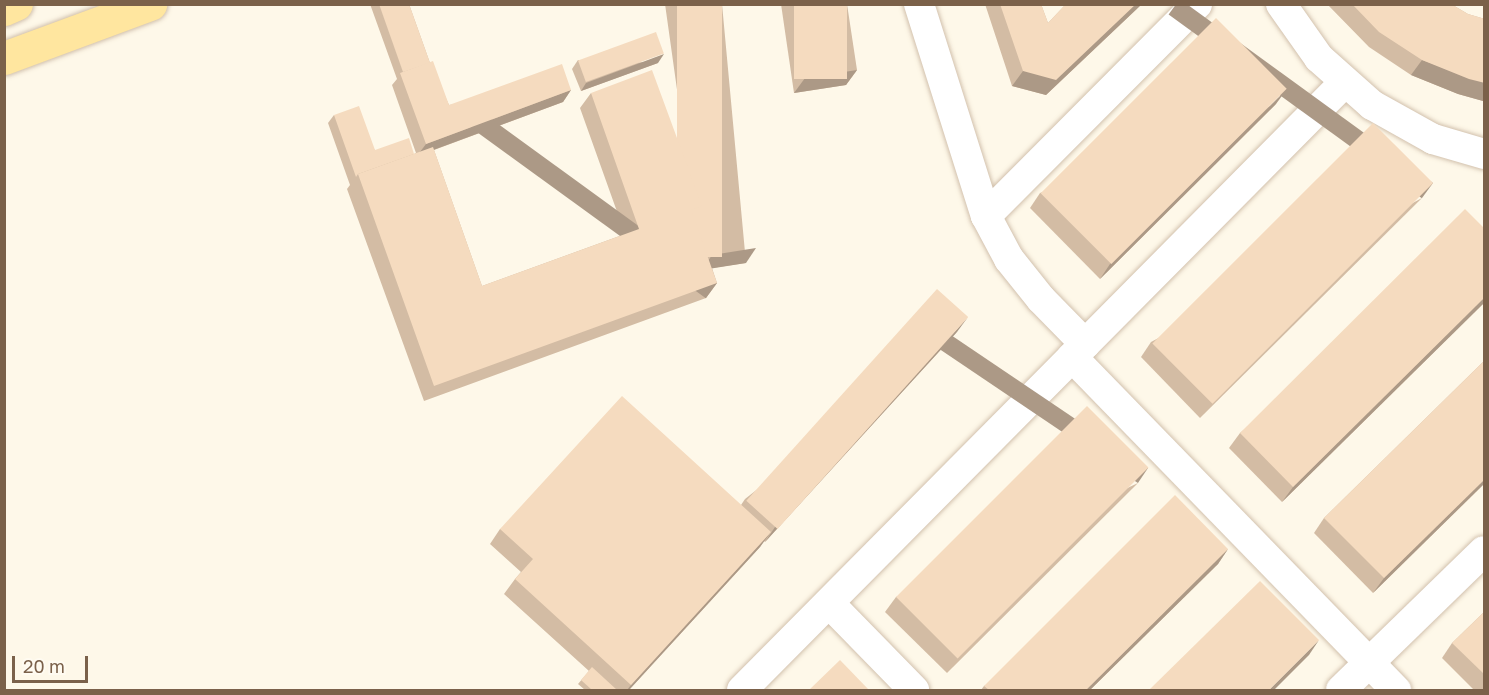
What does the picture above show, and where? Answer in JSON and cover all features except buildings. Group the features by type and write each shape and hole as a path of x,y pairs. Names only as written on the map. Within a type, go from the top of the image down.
{"main road":[{"path":"4,9 16,4"},
{"path":"4,58 150,4"}],"lane":[{"path":"919,4 986,216 1009,259 1079,351 1396,690"},
{"path":"986,216 1197,4"},
{"path":"1281,4 1319,58 1344,83 1401,124 1433,139 1485,154"},
{"path":"742,690 1344,83"},
{"path":"1341,690 1485,551"},
{"path":"829,603 914,690"}]}
